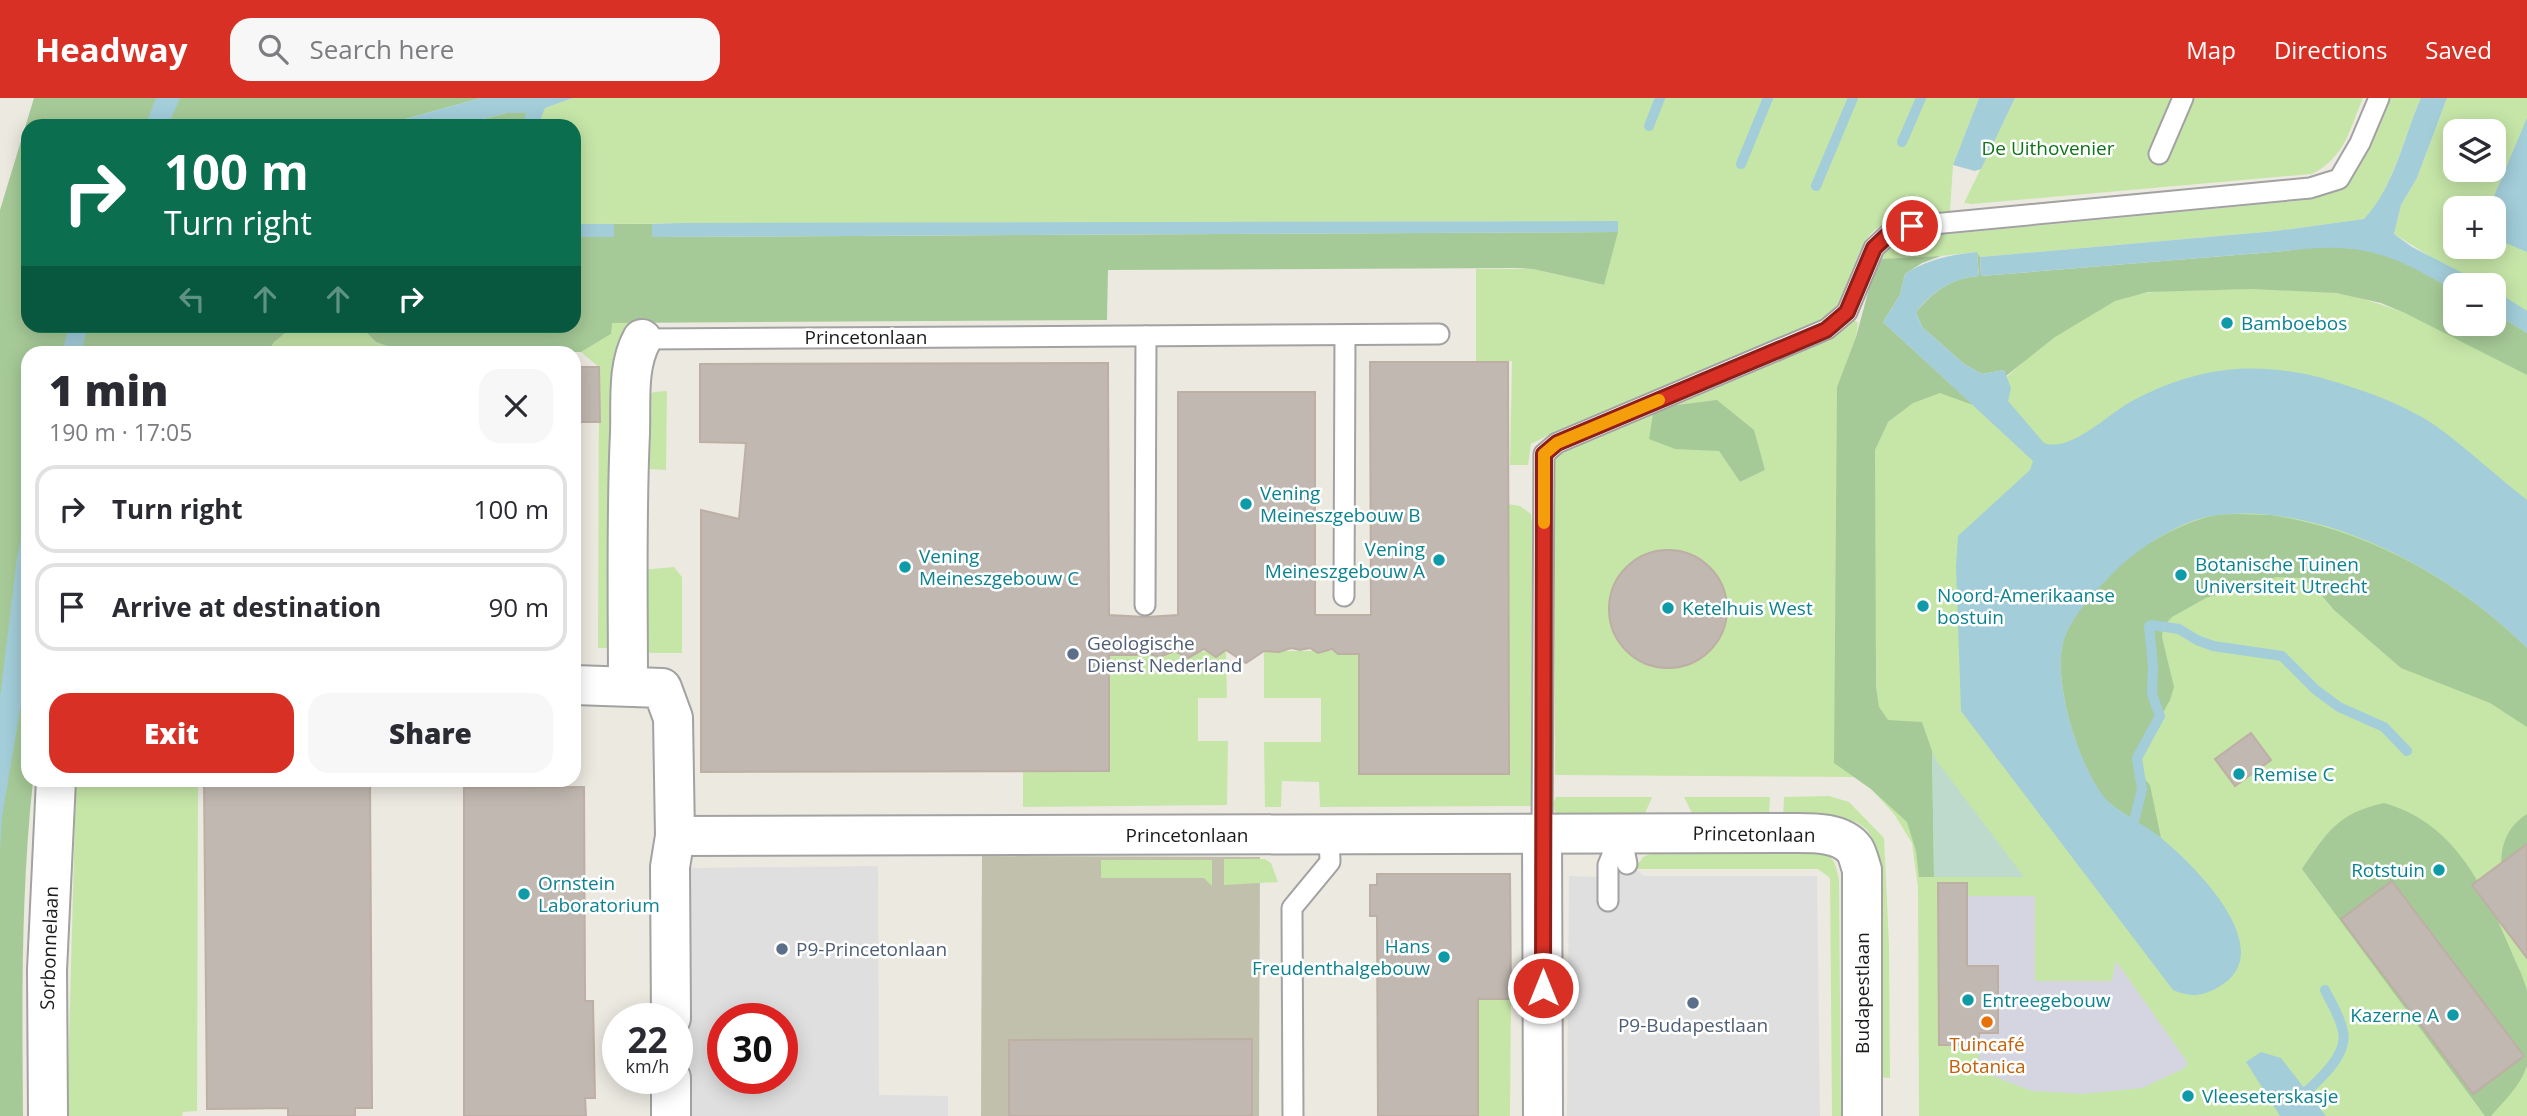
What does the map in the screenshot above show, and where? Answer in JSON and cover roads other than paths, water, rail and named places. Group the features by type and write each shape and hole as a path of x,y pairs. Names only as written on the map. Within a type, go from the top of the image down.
{"street":[{"name":"Princetonlaan","path":"628,686 627,488 633,355 642,338"},
{"path":"581,685 662,688 673,718 675,836 670,867 671,1003"},
{"name":"Sorbonnelaan","path":"48,1116 47,970 56,787"},
{"name":"Princetonlaan","path":"675,836 1542,835 1624,849 1776,833 1827,835 1843,839 1856,850 1862,870"},
{"path":"1542,835 1544,1116"},
{"name":"Budapestlaan","path":"1862,870 1862,1116"},
{"path":"671,1094 671,1116"}],"lane":[{"path":"2160,154 2183,98"},
{"path":"1542,835 1544,454 1557,443 1826,330 1847,312 1874,248 1891,232 1912,226 2310,188 2339,179 2360,143 2379,98"},
{"name":"Princetonlaan","path":"642,338 1439,334"},
{"path":"1344,596 1345,335"},
{"path":"1145,605 1146,336"},
{"path":"1293,1116 1292,908 1330,862 1329,835"},
{"path":"1608,901 1608,865 1624,849"}],"water":[{"path":"156,98 180,98 171,119 148,119"},
{"path":"481,98 573,98 545,108 541,119 524,119 526,113 506,113 483,119 405,119"},
{"path":"1979,98 2015,98 1981,169 1975,171 1953,165"},
{"path":"2421,98 2447,98 2417,178 2401,205 2394,234 2412,247 2463,273 2443,273 2443,284 2412,267 2374,253 2355,249 2312,248 1981,276 1980,257 2276,231 2364,219 2375,206 2391,177"},
{"path":"2527,118 2527,252 2506,243 2506,196 2494,196 2500,182 2506,182 2506,168"},
{"path":"1618,221 1618,232 652,237 652,224 684,223"},
{"path":"581,224 614,224 614,237 581,237"},
{"path":"1977,252 1979,276 1944,287 1916,312 1922,327 1964,364 1982,374 2004,370 2011,388 2008,401 2044,443 2055,445 2078,437 2132,401 2188,378 2215,371 2242,369 2296,372 2375,395 2426,420 2527,500 2527,648 2461,593 2382,547 2340,531 2296,519 2253,514 2211,516 2186,524 2160,537 2135,553 2116,570 2076,616 2062,648 2062,683 2070,723 2092,779 2106,799 2160,837 2192,867 2226,909 2237,932 2241,953 2235,972 2217,988 2205,993 2190,995 2173,990 1961,711 1956,567 1958,536 2030,470 2033,461 1883,322 1900,295 1905,274 1940,258"},
{"path":"2506,298 2527,311 2527,333 2506,320"},
{"path":"67,333 86,333 83,346 64,346"},
{"path":"21,539 21,705 2,817 0,852 0,698"},
{"path":"2261,1052 2281,1058 2326,1116 2280,1116 2246,1062"}],"waterway":[{"path":"1649,126 1660,98"},
{"path":"1741,164 1768,98"},
{"path":"1816,186 1853,98"},
{"path":"1902,142 1921,98"},
{"path":"2135,818 2142,789 2137,758 2160,716 2152,694 2153,666 2149,626 2152,625 2179,629 2213,646 2282,656 2316,690 2339,707 2384,727 2407,751"},
{"path":"2306,1092 2332,1065 2343,1040 2340,1021 2325,990"}],"place":[{"name":"Bamboebos","path":"2227,323"},
{"name":"Vening Meineszgebouw B","path":"1246,504"},
{"name":"Vening Meineszgebouw A","path":"1439,560"},
{"name":"Vening Meineszgebouw C","path":"905,567"},
{"name":"Botanische Tuinen Universiteit Utrecht","path":"2181,575"},
{"name":"Noord-Amerikaanse bostuin","path":"1923,606"},
{"name":"Ketelhuis West","path":"1668,608"},
{"name":"Geologische Dienst Nederland","path":"1073,654"},
{"name":"Remise C","path":"2239,774"},
{"name":"Rotstuin","path":"2439,870"},
{"name":"Ornstein Laboratorium","path":"524,894"},
{"name":"P9-Princetonlaan","path":"782,949"},
{"name":"Hans Freudenthalgebouw","path":"1444,957"},
{"name":"Entreegebouw","path":"1968,1000"},
{"name":"P9-Budapestlaan","path":"1693,1003"},
{"name":"Kazerne A","path":"2453,1015"},
{"name":"Tuincafé Botanica","path":"1987,1022"},
{"name":"Vleeseterskasje","path":"2188,1096"}],"park label":[{"name":"De Uithovenier","path":"2048,148"}]}
